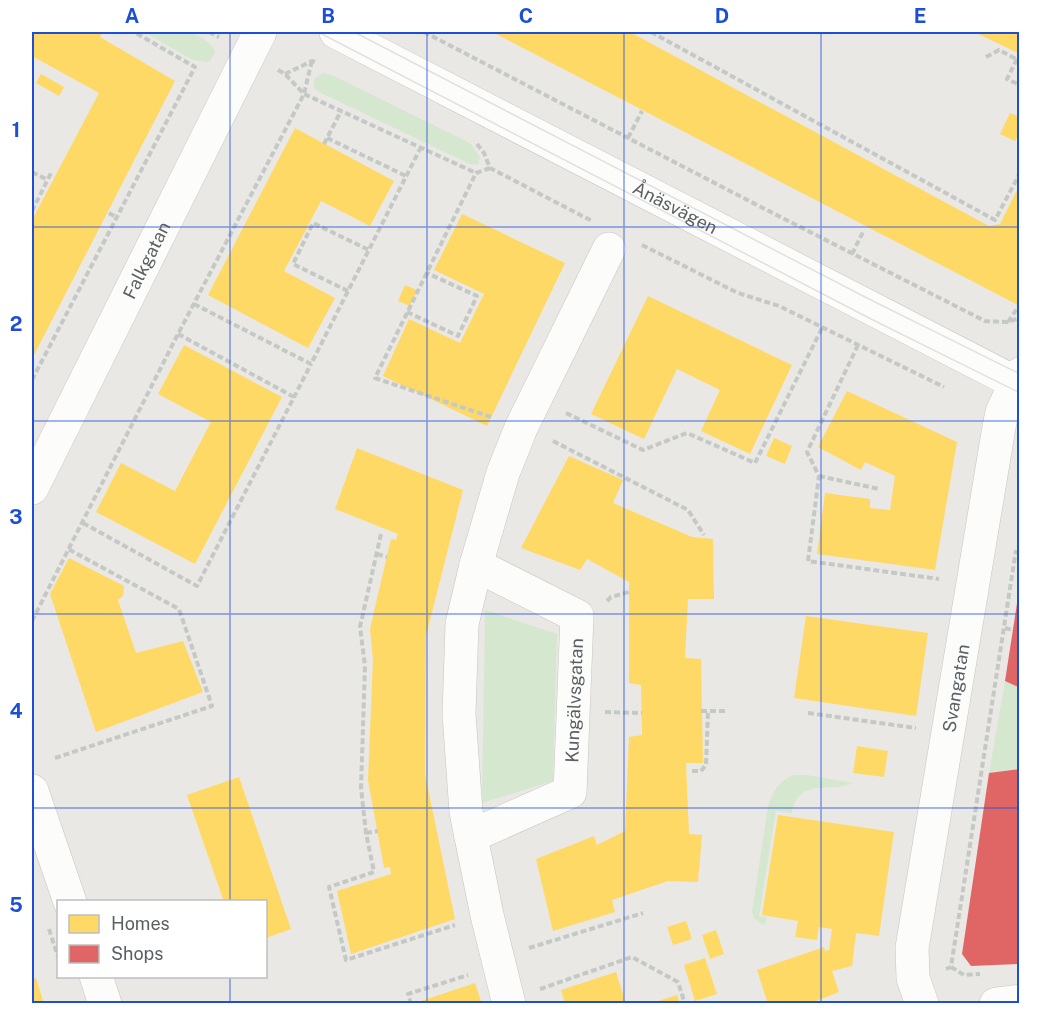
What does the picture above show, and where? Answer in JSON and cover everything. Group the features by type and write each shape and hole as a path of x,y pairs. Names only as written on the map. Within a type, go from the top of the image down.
{"street":[{"name":"Falkgatan","path":"32,488 260,32"},
{"name":"Ånäsvägen","path":"326,42 1018,381"},
{"path":"509,1004 513,958 487,915 466,812 459,714 462,624 503,473 534,433 615,238"},
{"name":"Svangatan","path":"918,991 912,948 999,427 1002,412 1018,381"},
{"name":"Kungälvsgatan","path":"471,836 570,792 577,616 477,565"},
{"path":"32,790 69,900"},
{"path":"97,978 105,1004"},
{"path":"996,1004 1020,1001"}],"path":[{"path":"32,380 195,68 134,32"},
{"path":"424,32 985,321 1008,322 1020,318"},
{"path":"651,32 658,33 677,46 995,220 1011,194 1020,173"},
{"path":"32,621 178,334 304,94 326,42"},
{"path":"673,52 677,46"},
{"path":"986,57 999,50 1018,60 1007,79 1020,85"},
{"path":"285,74 304,94 476,173 490,168 615,238 738,293 780,306 950,390"},
{"path":"324,144 341,111"},
{"path":"628,138 642,111"},
{"path":"327,138 406,176"},
{"path":"83,523 197,586 420,149"},
{"path":"894,172 897,166"},
{"path":"32,172 48,180"},
{"path":"32,211 51,173"},
{"path":"476,173 375,378 534,433 688,510 704,535"},
{"path":"109,213 116,217"},
{"path":"348,291 293,264 313,224 369,250"},
{"path":"852,254 863,232"},
{"path":"407,312 458,336 477,296 427,273"},
{"path":"1008,322 1020,303"},
{"path":"194,304 311,364"},
{"path":"559,410 643,450 687,433 755,463 822,328"},
{"path":"178,334 294,397"},
{"path":"858,345 807,452 819,476 808,561 939,579"},
{"path":"819,476 879,489"},
{"path":"381,534 360,627 365,666 361,788 366,833 374,872 329,887 346,960 487,915"},
{"path":"918,991 951,967 967,886 975,816 1015,565 1016,543"},
{"path":"55,758 212,706 179,609 68,549"},
{"path":"376,554 387,558"},
{"path":"602,609 611,597 629,592"},
{"path":"1005,628 1012,630"},
{"path":"701,711 726,711"},
{"path":"692,771 701,771 706,765 708,711"},
{"path":"604,712 642,713"},
{"path":"808,713 917,728"},
{"path":"975,816 981,817"},
{"path":"366,833 378,831"},
{"path":"411,1004 408,994 643,913"},
{"path":"538,989 632,957 678,982 685,1004"}],"green space":[{"path":"173,31 193,34 209,43 215,51 211,60 207,62 193,60 144,32"},
{"path":"323,73 332,75 470,143 480,157 478,165 470,164 317,91 314,87 314,79"},
{"path":"485,610 557,634 553,781 482,803"},
{"path":"1005,681 1019,688 1019,769 989,773"},
{"path":"794,775 853,783 808,790 801,794 792,813 776,811 759,916 767,918 764,926 754,918 752,912 768,806 777,787"}],"building: Homes":[{"path":"32,32 103,32 100,37 175,81 32,359 32,220 99,93 32,56"},
{"path":"492,32 630,32 989,226 1000,224 1020,184 1020,301 1018,305"},
{"path":"974,32 1020,32 1020,54"},
{"path":"41,74 64,87 59,96 36,83"},
{"path":"1010,113 1020,117 1020,133 1015,141 1000,134"},
{"path":"295,128 394,181 370,226 321,201 284,271 335,298 308,348 208,295"},
{"path":"462,214 565,263 487,426 383,376 409,319 460,343 484,294 434,270"},
{"path":"405,285 417,290 410,306 398,301"},
{"path":"648,296 792,365 750,454 701,431 720,390 677,369 644,439 591,414"},
{"path":"184,345 282,397 195,564 96,512 121,463 175,491 211,422 158,394"},
{"path":"847,391 957,442 935,570 817,554 825,493 870,499 870,508 890,510 895,476 865,462 861,470 818,447"},
{"path":"774,438 792,446 785,464 766,456"},
{"path":"357,448 463,490 426,636 425,774 455,919 351,954 337,891 391,874 390,867 384,868 368,780 373,659 370,629 391,539 396,540 398,534 335,509"},
{"path":"569,456 623,480 613,503 692,537 713,539 714,599 688,599 685,658 701,659 703,763 686,763 689,834 702,835 698,882 668,881 612,900 615,912 553,931 536,859 594,836 597,845 625,831 629,737 642,735 641,685 629,683 629,582 587,559 580,570 521,548"},
{"path":"69,558 124,586 123,596 118,600 136,653 183,641 203,692 96,732 50,594"},
{"path":"806,616 928,633 916,716 794,698"},
{"path":"857,746 888,751 884,777 853,773"},
{"path":"239,777 291,929 267,938 267,900 223,900 187,795"},
{"path":"778,815 894,832 879,936 856,933 852,966 832,971 839,992 808,1004 768,1004 757,970 824,947 825,951 829,950 832,929 819,927 817,940 795,937 798,921 762,915"},
{"path":"686,921 692,939 673,945 667,927"},
{"path":"716,930 724,954 710,959 702,935"},
{"path":"705,958 717,994 695,1001 684,965"},
{"path":"616,972 626,1004 565,1004 561,990"},
{"path":"36,978 44,1004 32,1004 32,980"},
{"path":"475,983 482,1004 422,1004 421,1001"},
{"path":"677,995 680,1004 652,1004 652,1003"}],"building: Shops":[{"path":"1018,597 1020,597 1020,688 1005,681"},
{"path":"1020,769 1020,964 971,966 962,954 989,773"}],"tram line":[{"path":"318,32 871,319 1020,393"},
{"path":"354,32 867,298 1020,374"}]}
